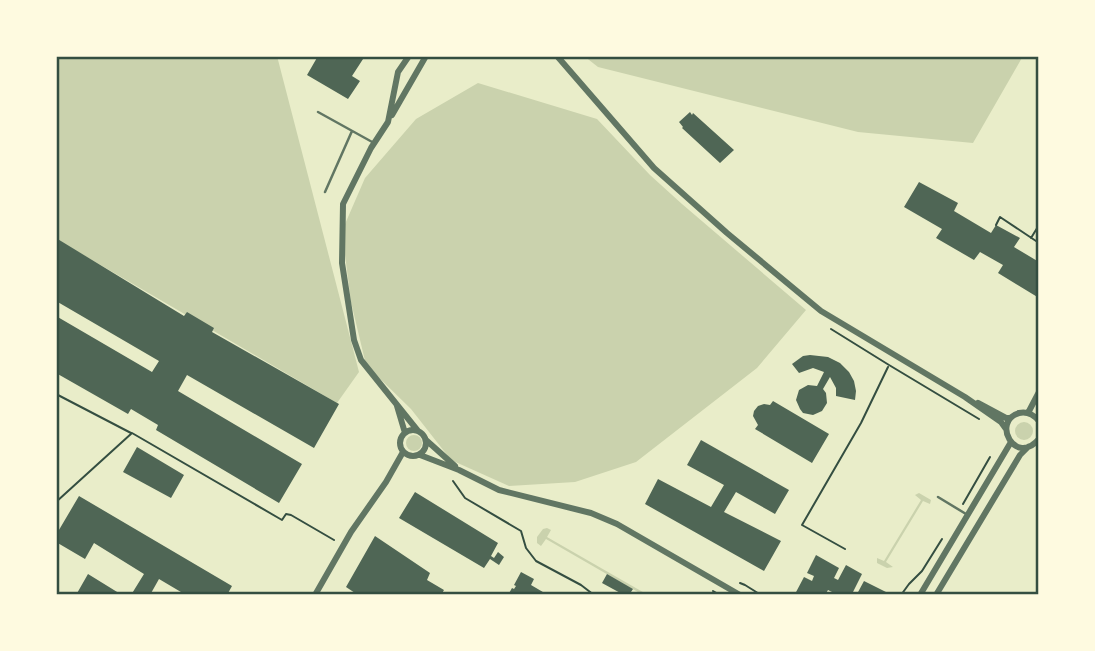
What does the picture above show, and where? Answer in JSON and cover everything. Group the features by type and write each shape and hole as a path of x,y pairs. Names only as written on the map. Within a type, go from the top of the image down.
{"street":[{"path":"387,122 398,72 409,56"},
{"path":"426,56 374,144 344,204 342,263 354,340 361,360 426,440 459,470"},
{"path":"557,56 654,168 821,311 965,397 1001,422 1011,442 1019,447 1033,446 1039,439"},
{"path":"1028,413 1039,392"},
{"path":"965,397 1010,418"},
{"path":"396,401 405,433"},
{"path":"1006,429 1010,418 1017,414 1028,413 1039,421"},
{"path":"418,431 409,430 400,440 403,453 411,457 420,455 459,470 499,490 592,513 617,524 740,595"},
{"path":"420,455 425,449 426,440"},
{"path":"920,595 1011,442"},
{"path":"936,595 1020,455 1028,447"},
{"path":"315,595 351,532 403,453"}],"lane":[{"path":"318,111 374,144"},
{"path":"325,192 352,131"},
{"path":"938,497 968,515"}],"path":[{"path":"996,225 1000,216 1039,243"},
{"path":"1031,238 1039,225"},
{"path":"825,325 980,419"},
{"path":"845,549 802,525 861,423 889,365"},
{"path":"56,394 132,433 282,520 286,514 291,515 344,547"},
{"path":"56,502 132,433"},
{"path":"962,505 992,454"},
{"path":"453,481 465,498 521,531 526,548 536,561 594,595"},
{"path":"901,595 922,570 944,536"},
{"path":"737,583 746,585 761,595"},
{"path":"713,591 720,595"}],"green space":[{"path":"56,56 277,56 359,372 337,403 56,239"},
{"path":"584,56 1023,56 973,143 858,132 598,67"},
{"path":"478,83 597,119 650,175 806,310 757,368 636,462 575,482 509,486 451,460 411,409 366,365 351,302 342,231 365,178 416,119"},
{"path":"1024,422 1030,425 1033,431 1030,437 1024,440 1018,437 1015,431 1018,425"},
{"path":"411,435 417,435 422,443 420,449 411,451 406,446 406,440"},
{"path":"919,493 931,500 930,504 923,501 886,562 893,567 887,568 877,563 877,558 884,561 921,500 915,495"},
{"path":"547,528 551,530 547,537 648,595 643,595 546,539 541,546 537,543 537,537"}],"building":[{"path":"318,56 365,56 352,76 360,81 348,99 307,75"},
{"path":"690,112 734,150 720,163 682,128 679,122"},
{"path":"919,182 958,203 954,211 991,233 996,225 1020,238 1014,247 1039,262 1039,298 998,273 1003,265 980,252 974,260 936,238 942,229 904,207"},
{"path":"56,238 184,316 187,312 214,328 212,332 339,404 314,448 187,375 178,391 302,464 279,503 156,430 158,425 131,409 128,414 56,373 56,316 152,372 159,361 56,301"},
{"path":"803,356 828,357 849,372 854,381 855,400 836,396 836,388 830,377 823,389 827,403 822,411 813,415 803,413 796,400 799,390 808,385 817,386 824,372 813,368 799,373 792,364"},
{"path":"773,401 829,434 812,463 755,429 758,425 753,416 754,411 758,406 770,405"},
{"path":"701,440 789,490 775,514 736,492 724,512 781,541 764,571 645,504 658,479 711,507 724,485 687,465"},
{"path":"137,447 184,475 171,498 123,472"},
{"path":"415,492 498,543 491,556 494,558 498,552 504,557 499,565 490,559 484,568 399,518"},
{"path":"79,496 232,586 227,595 186,595 159,579 150,595 131,595 144,574 94,543 85,559 56,542 56,535"},
{"path":"375,536 430,573 427,580 444,590 441,595 358,595 346,587"},
{"path":"816,555 839,568 834,578 838,580 846,565 862,574 853,592 857,594 864,581 888,593 887,595 838,595 828,590 825,595 795,594 804,577 812,581 814,576 807,573"},
{"path":"521,572 534,579 531,585 548,595 508,595 516,586 514,585"},
{"path":"88,574 122,595 76,595"},
{"path":"607,574 633,589 629,595 602,583"}]}
